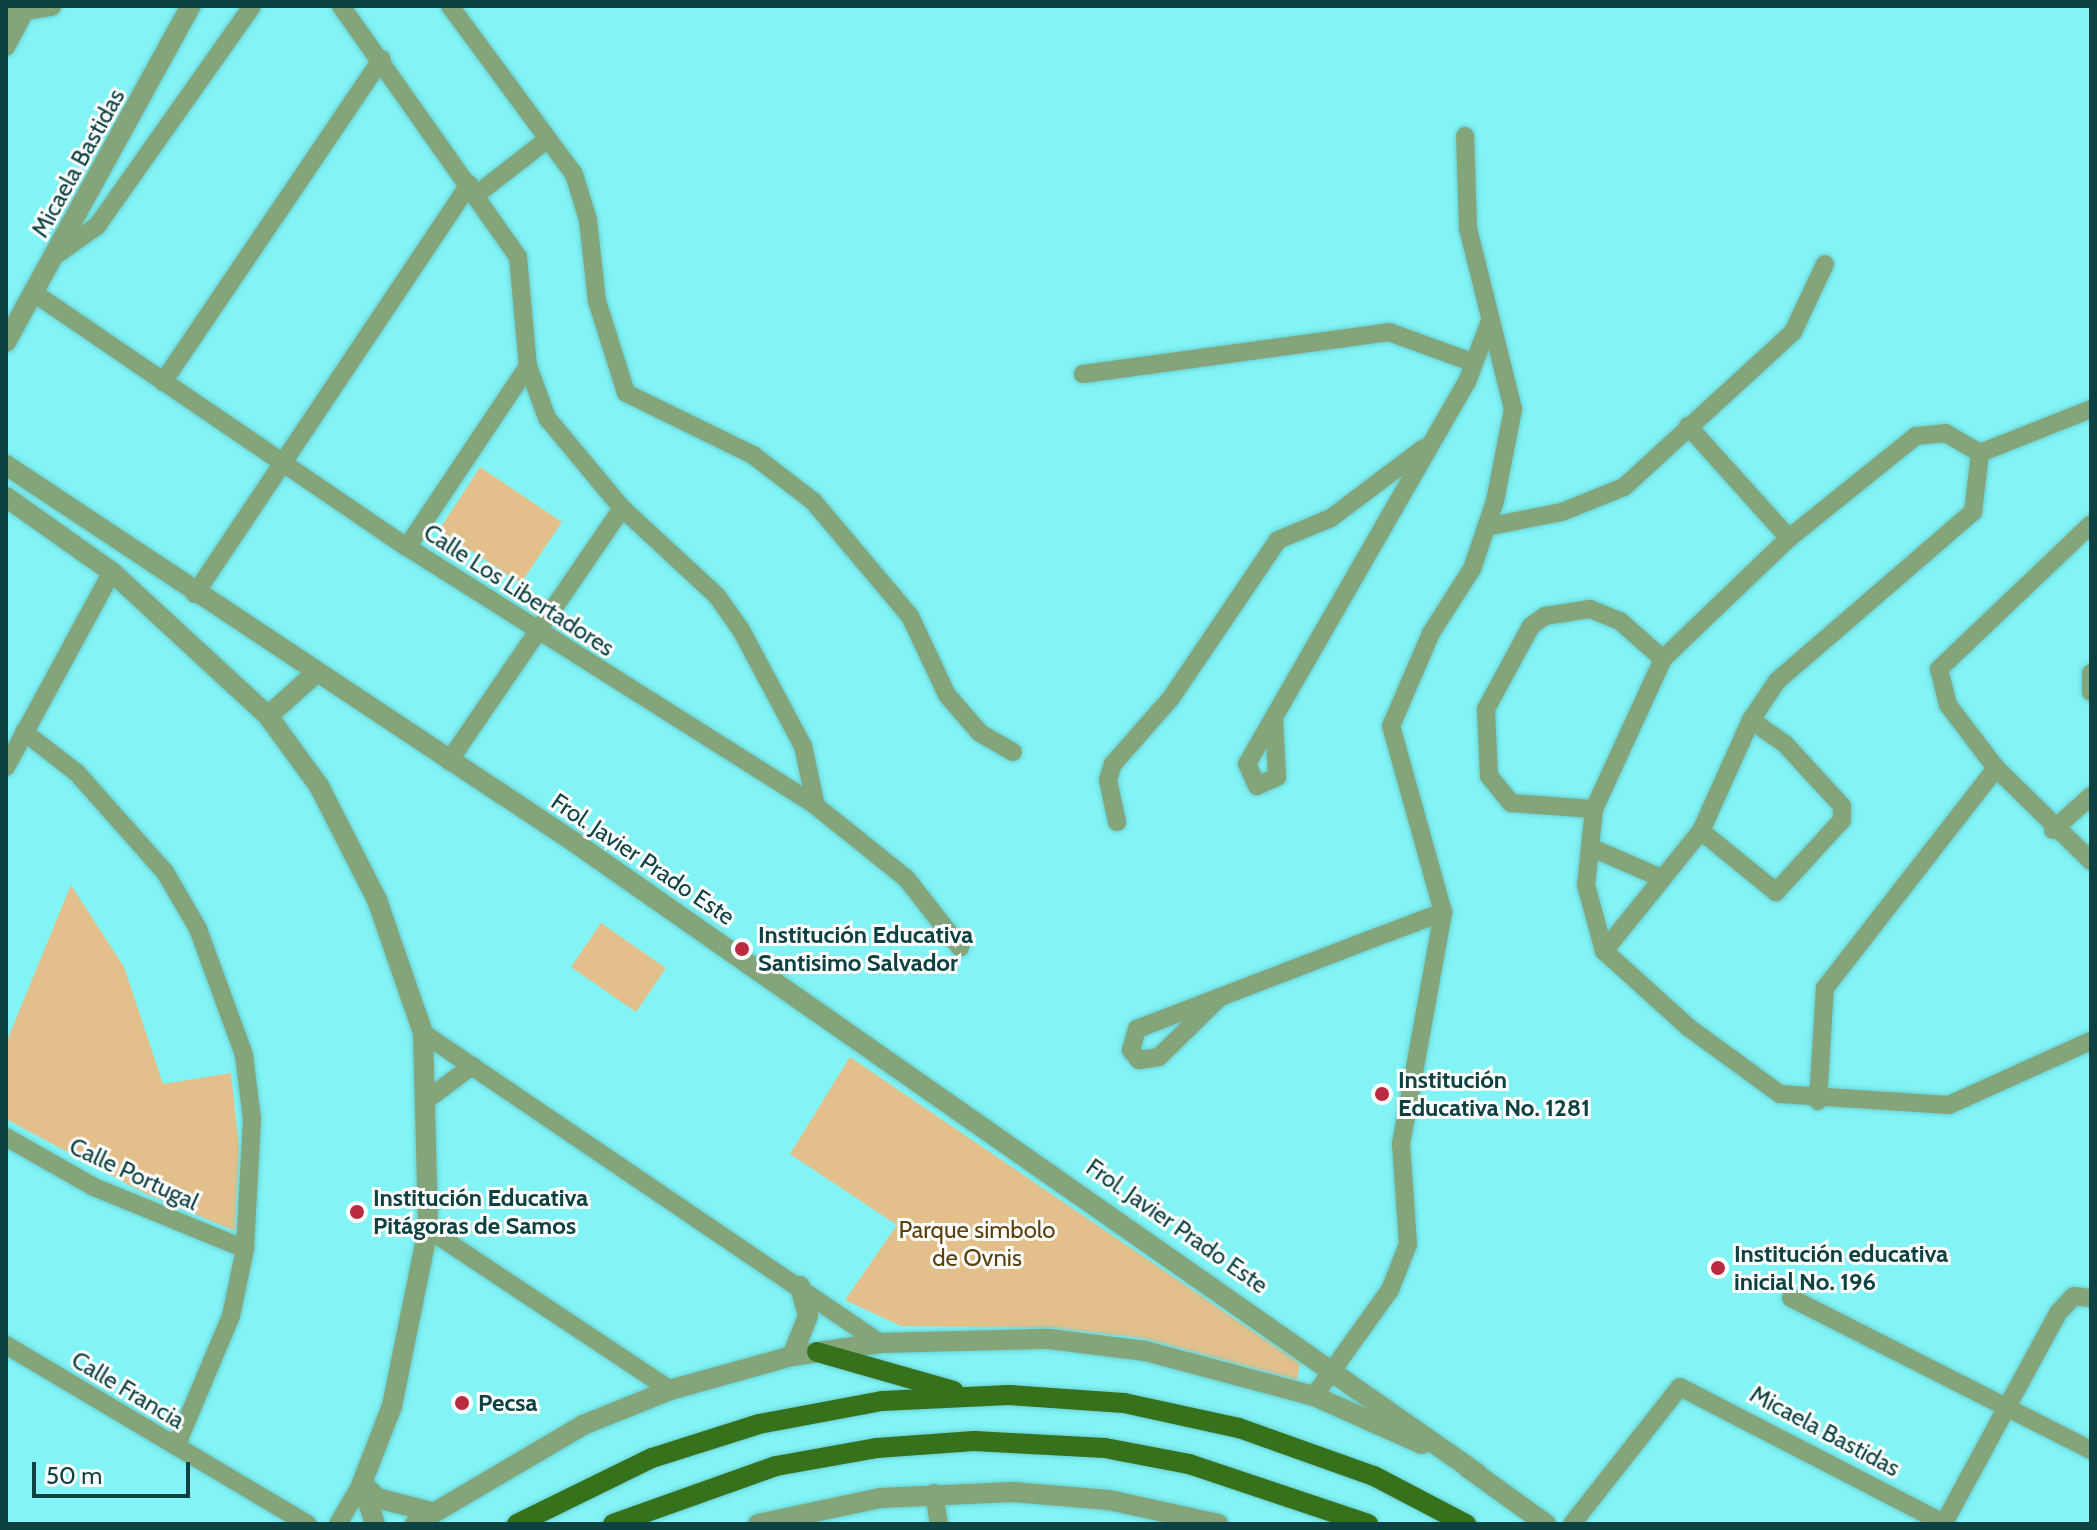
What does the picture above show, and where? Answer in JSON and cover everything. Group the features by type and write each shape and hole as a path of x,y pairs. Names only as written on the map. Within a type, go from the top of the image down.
{"main road":[{"path":"817,1352 969,1395"},
{"path":"517,1524 615,1473 717,1435 841,1407 969,1395 1124,1403 1216,1422 1346,1464 1466,1524"},
{"path":"613,1524 776,1466 877,1448 974,1441 1175,1461 1368,1524"}],"street":[{"path":"6,47 15,12 51,6"},
{"name":"Micaela Bastidas","path":"6,342 191,6"},
{"path":"56,255 97,226 252,6"},
{"path":"341,6 382,59 518,257 528,366 547,418 622,508 717,596 741,630 803,746 816,806"},
{"path":"450,6 574,174 588,220 597,301 626,393 753,455 813,501 910,616 947,695 980,733 1013,752"},
{"path":"163,382 382,59"},
{"path":"1314,1396 1390,1290 1408,1244 1401,1144 1443,912 1391,726 1486,527 1513,409 1468,229 1465,136"},
{"path":"195,594 280,462 472,190 548,139"},
{"path":"1486,527 1562,512 1624,487 1793,332 1825,264"},
{"name":"Calle Los Libertadores","path":"34,293 407,547 816,806 906,878 960,947"},
{"path":"1274,719 1474,363 1490,321"},
{"path":"1083,374 1389,332 1474,363"},
{"path":"407,547 528,366"},
{"path":"1980,453 2091,409"},
{"path":"1688,426 1789,538"},
{"path":"1980,453 1946,433 1916,436 1789,538 1663,659 1594,809 1586,885 1604,951 1759,1084 1818,1101 1949,1105 2091,1041"},
{"path":"1117,822 1108,780 1113,764 1171,698 1278,540 1331,518 1427,446"},
{"path":"1604,951 1701,831 1751,720 1777,681 1973,512 1980,453"},
{"name":"Frol. Javier Prado Este","path":"6,465 449,761 1336,1368 1478,1474"},
{"path":"6,497 112,572 268,716 319,786 377,900 423,1033 428,1229 392,1406 362,1483 338,1524"},
{"path":"449,761 535,629 622,508"},
{"path":"2091,524 1939,669 1948,705 1996,768 2053,830 2091,861"},
{"path":"6,767 112,572"},
{"path":"1594,809 1511,803 1489,776 1486,709 1531,626 1545,616 1590,609 1620,621 1663,659"},
{"path":"268,716 316,673"},
{"path":"2091,673 2091,692"},
{"path":"1701,831 1776,892 1842,820 1842,806 1785,744 1751,720"},
{"path":"24,732 125,821 198,929 245,1062 252,1119 245,1249 231,1316 176,1446"},
{"path":"1818,1101 1825,988 1996,768"},
{"path":"2053,830 2091,796"},
{"path":"1590,847 1661,878"},
{"path":"1219,998 1159,1057 1139,1060 1131,1050 1137,1029 1443,912"},
{"path":"423,1033 880,1343"},
{"path":"425,1101 472,1066"},
{"name":"Calle Portugal","path":"6,1137 94,1187 245,1249"},
{"path":"428,1229 670,1390"},
{"path":"792,1356 808,1316 800,1286"},
{"path":"1944,1524 2005,1404 2083,1297"},
{"path":"1791,1298 2091,1450"},
{"path":"362,1483 377,1498 423,1518 583,1425 670,1390 792,1356 880,1343 973,1338 1118,1348 1314,1396 1478,1474 1546,1524"},
{"name":"Calle Francia","path":"6,1345 308,1524"},
{"name":"Micaela Bastidas","path":"1572,1524 1680,1387 1944,1524"},
{"path":"362,1483 375,1524"},
{"path":"758,1524 934,1493 1109,1500 1218,1524"},
{"path":"934,1493 939,1524"}],"green space":[{"path":"480,467 562,522 521,583 439,530"},
{"path":"71,885 124,967 163,1084 231,1073 239,1147 235,1231 142,1192 6,1119 6,1043"},
{"path":"601,923 666,968 636,1012 571,967"},
{"name":"Parque simbolo de Ovnis","path":"850,1057 1300,1363 1297,1380 1142,1338 1052,1328 901,1326 845,1300 897,1225 790,1154"}],"place":[{"name":"Institución Educativa Santisimo Salvador","path":"742,949"},
{"name":"Institución Educativa No. 1281","path":"1382,1094"},
{"name":"Institución Educativa Pitágoras de Samos","path":"357,1212"},
{"name":"Institución educativa inicial No. 196","path":"1718,1268"},
{"name":"Pecsa","path":"462,1403"}]}
